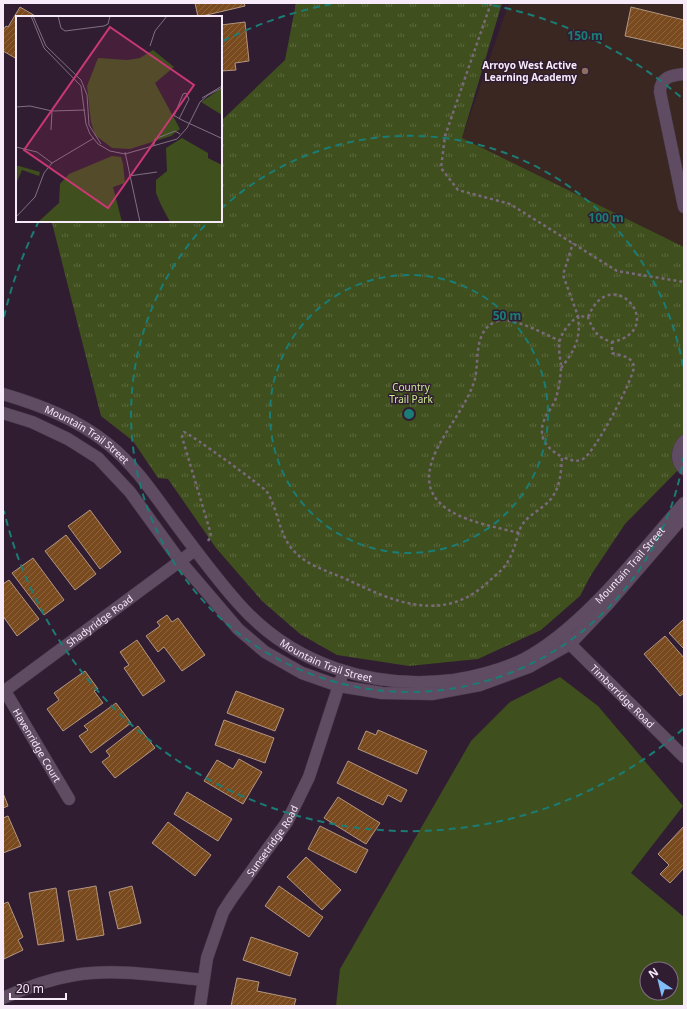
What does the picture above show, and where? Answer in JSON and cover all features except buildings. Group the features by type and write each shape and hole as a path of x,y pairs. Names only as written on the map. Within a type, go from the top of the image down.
{"street":[{"path":"684,74 675,75 662,81 660,85 660,92 684,207"},
{"name":"Mountain Trail Street","path":"3,394 46,408 90,431 107,443 141,477 195,550 238,604 261,627 306,657 343,672 360,677 400,683 434,682 480,676 524,659 563,633 616,581 684,503"},
{"name":"Mountain Trail Street","path":"3,413 32,422 68,439 98,458 130,492 180,561 224,614 238,629 265,652 302,673 339,686 382,693 432,694 487,683 529,667 570,644 609,604 684,516"},
{"path":"684,441 679,448 677,456 680,466 684,469"},
{"name":"Shadyridge Road","path":"4,691 195,550"},
{"name":"Timberridge Road","path":"563,633 570,644 682,750"},
{"name":"Sunsetridge Road","path":"200,1006 203,980 209,952 223,912 287,822 309,777 343,672"},
{"name":"Havenridge Court","path":"4,691 69,799"},
{"path":"3,998 44,982 77,975 147,974 203,980"}],"path":[{"path":"491,3 445,136 441,168 458,190 510,204 617,271 684,282"},
{"path":"561,368 572,353 579,338 580,329 578,316 563,275 573,243"},
{"path":"608,295 618,295 632,303 637,317 634,329 625,338 612,342 599,336 592,328 588,317 596,302 608,295"},
{"path":"588,317 578,316 568,324 560,341 561,368 555,399 543,420 542,428 543,438 550,450 575,462 584,459 591,452 605,430 633,371 632,360 628,357 612,353 612,342"},
{"path":"519,533 467,519 444,508 428,484 428,473 436,450 471,390 476,377 481,336 487,328 495,322 505,320 524,325 560,341"},
{"path":"195,550 209,540 211,536 182,437 184,432 267,491 288,543 299,556 327,572 402,602 435,606 449,605 476,592 507,564 513,553 519,533 526,519 546,505 557,490 562,457"}],"shaded area":[{"name":"Arroyo West Active Learning Academy","path":"509,3 684,3 684,247 462,138"}],"green space":[{"name":"Country Trail Park","path":"296,3 502,3 462,138 684,247 684,464 625,524 591,575 580,596 541,630 478,659 409,666 337,655 300,634 262,601 216,548 168,479 158,478 133,441 101,416 52,223 222,222 222,120 285,60"},
{"path":"560,677 598,706 683,806 631,873 684,917 684,1006 336,1006 340,969 471,741 510,702"}],"place":[{"name":"Arroyo West Active Learning Academy","path":"585,71"}]}
